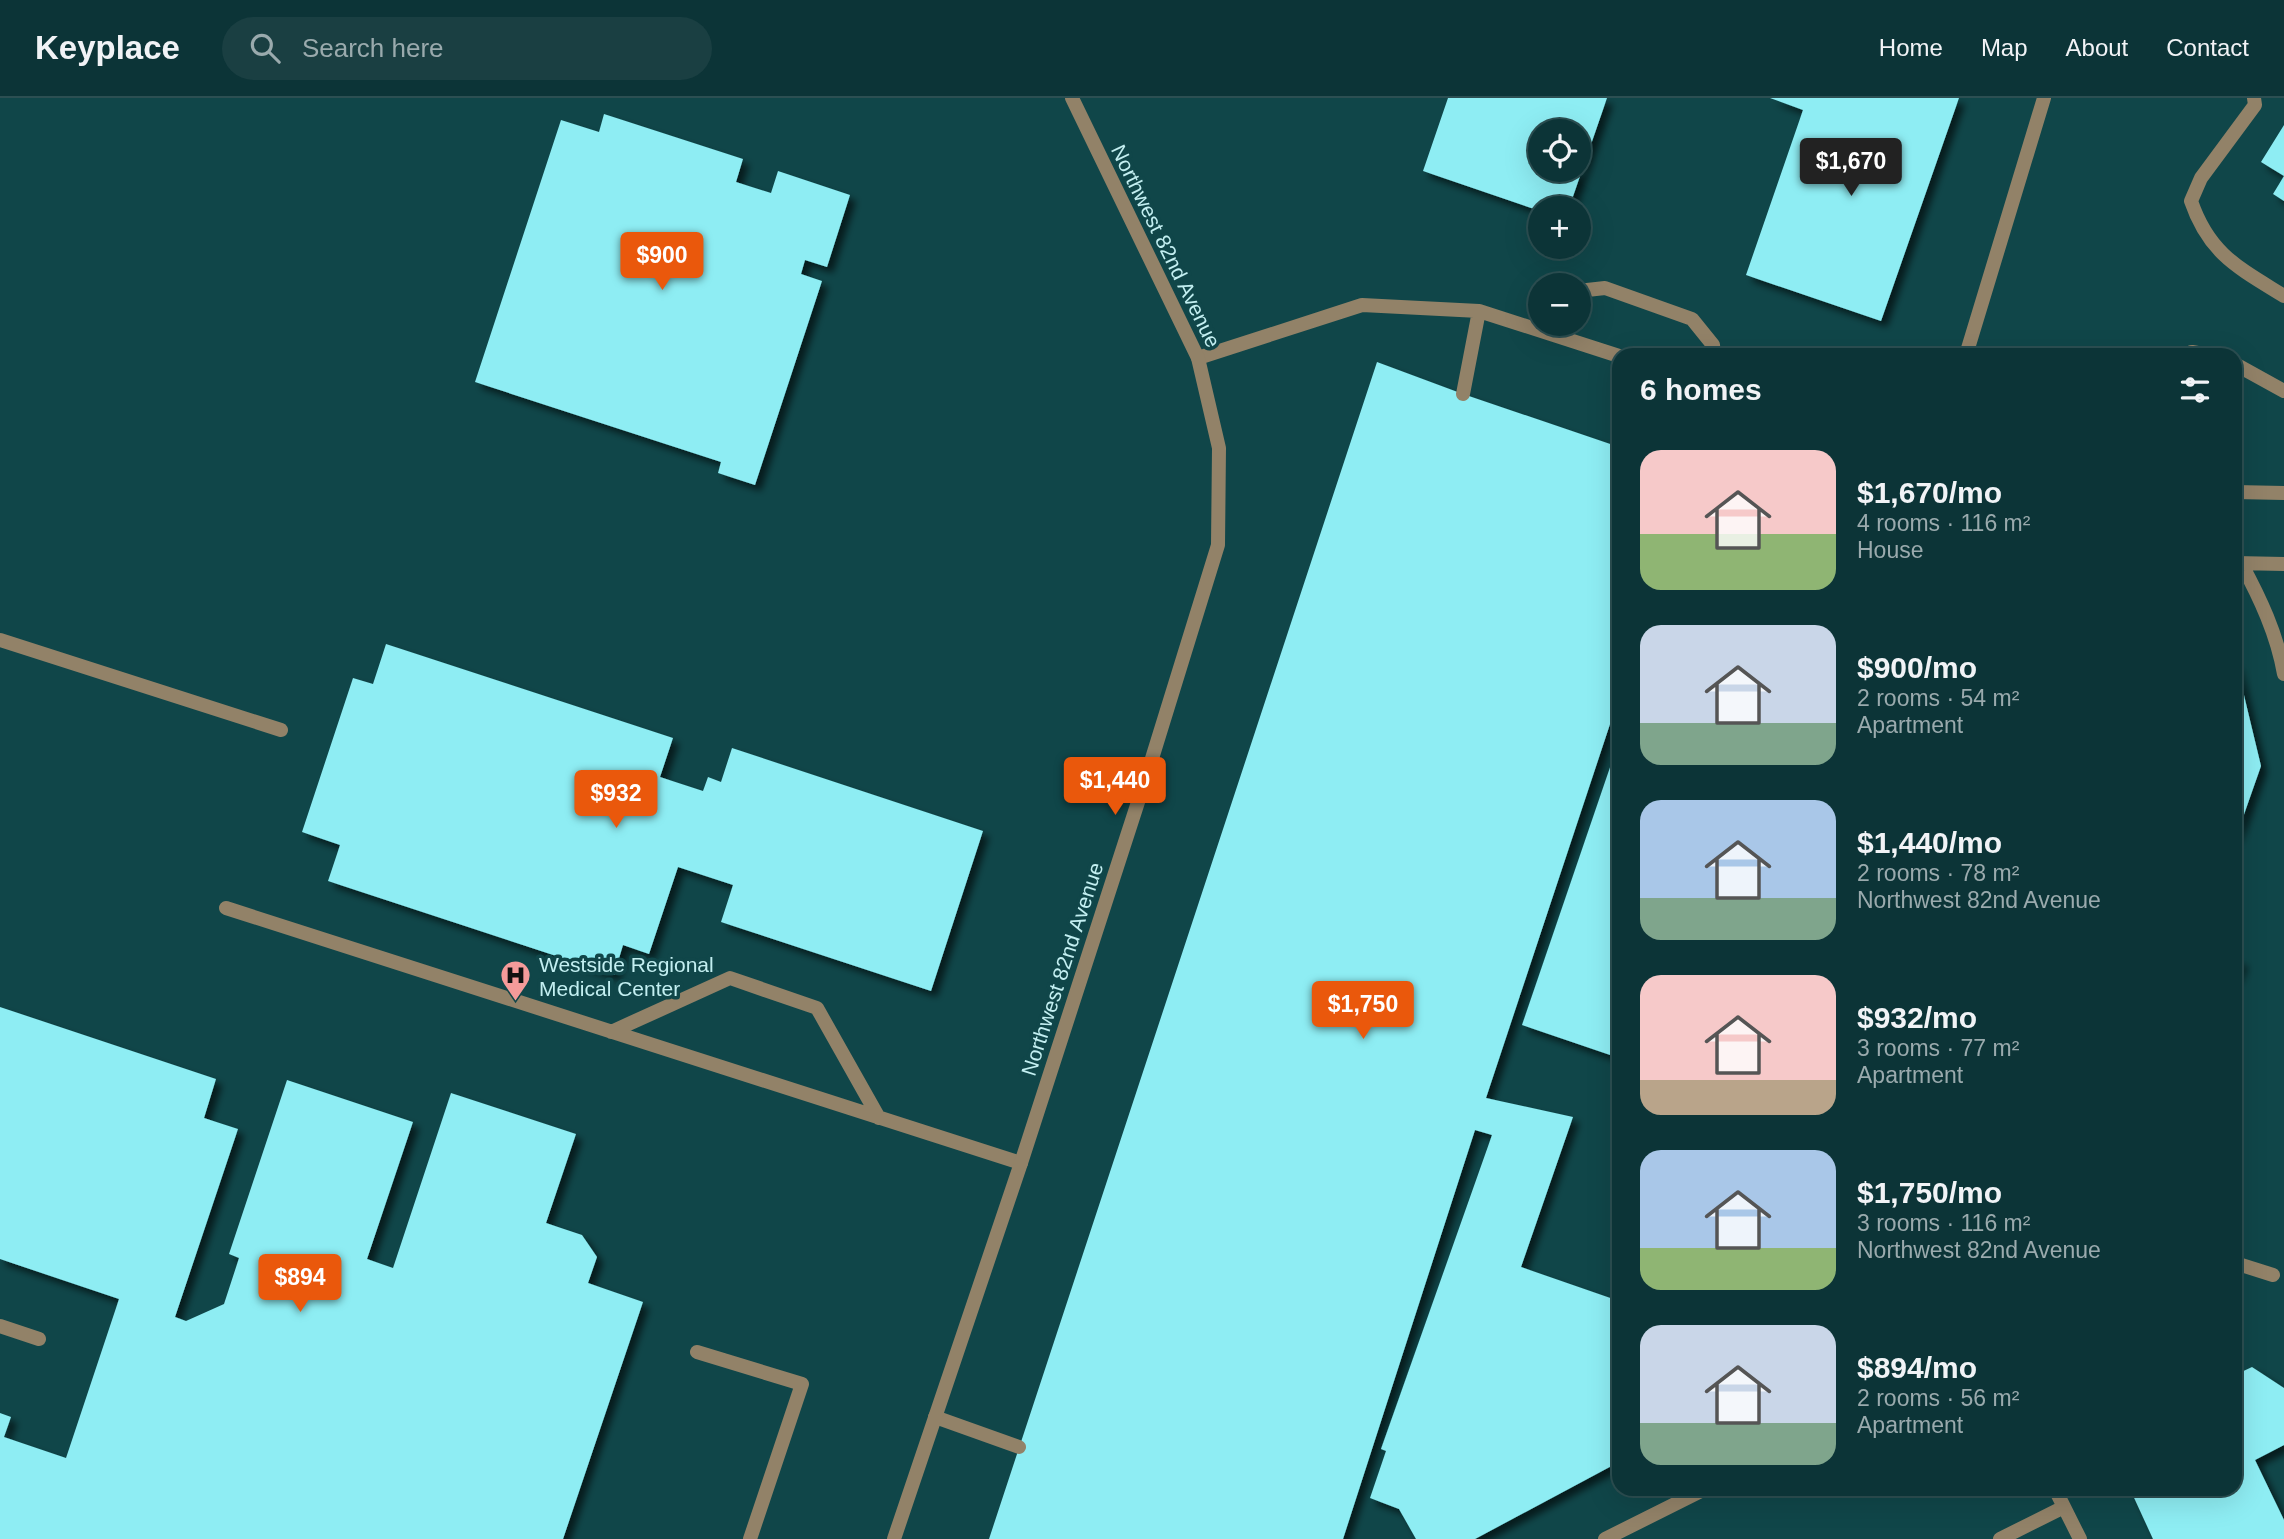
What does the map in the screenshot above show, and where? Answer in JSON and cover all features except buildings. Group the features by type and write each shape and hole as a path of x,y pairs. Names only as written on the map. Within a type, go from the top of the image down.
{"street":[{"name":"Northwest 82nd Avenue","path":"894,1539 1021,1163 1146,778 1218,545 1219,449 1198,358 1072,98"},
{"path":"1968,348 2044,98"},
{"path":"2254,98 2255,105 2201,178 2191,201 2199,225 2225,258 2284,296"},
{"path":"1591,290 1605,288 1692,319 1713,348"},
{"path":"1198,358 1362,305 1479,311 1528,324"},
{"path":"1463,394 1479,311"},
{"path":"1564,336 1612,353"},
{"path":"2242,368 2284,391"},
{"path":"2242,492 2284,493"},
{"path":"2242,563 2284,564"},
{"path":"2242,569 2260,597 2282,651 2284,674"},
{"path":"0,640 281,730"},
{"path":"226,908 1021,1163"},
{"path":"611,1032 730,978 817,1008 879,1118"},
{"path":"2242,1265 2273,1275"},
{"path":"0,1326 38,1339"},
{"path":"697,1352 802,1384 750,1539"},
{"path":"935,1417 1019,1447"},
{"path":"1605,1539 1691,1496"},
{"path":"2058,1496 2080,1539"},
{"path":"2000,1539 2064,1507"}],"place":[{"name":"Westside Regional Medical Center","path":"516,1003"}]}
